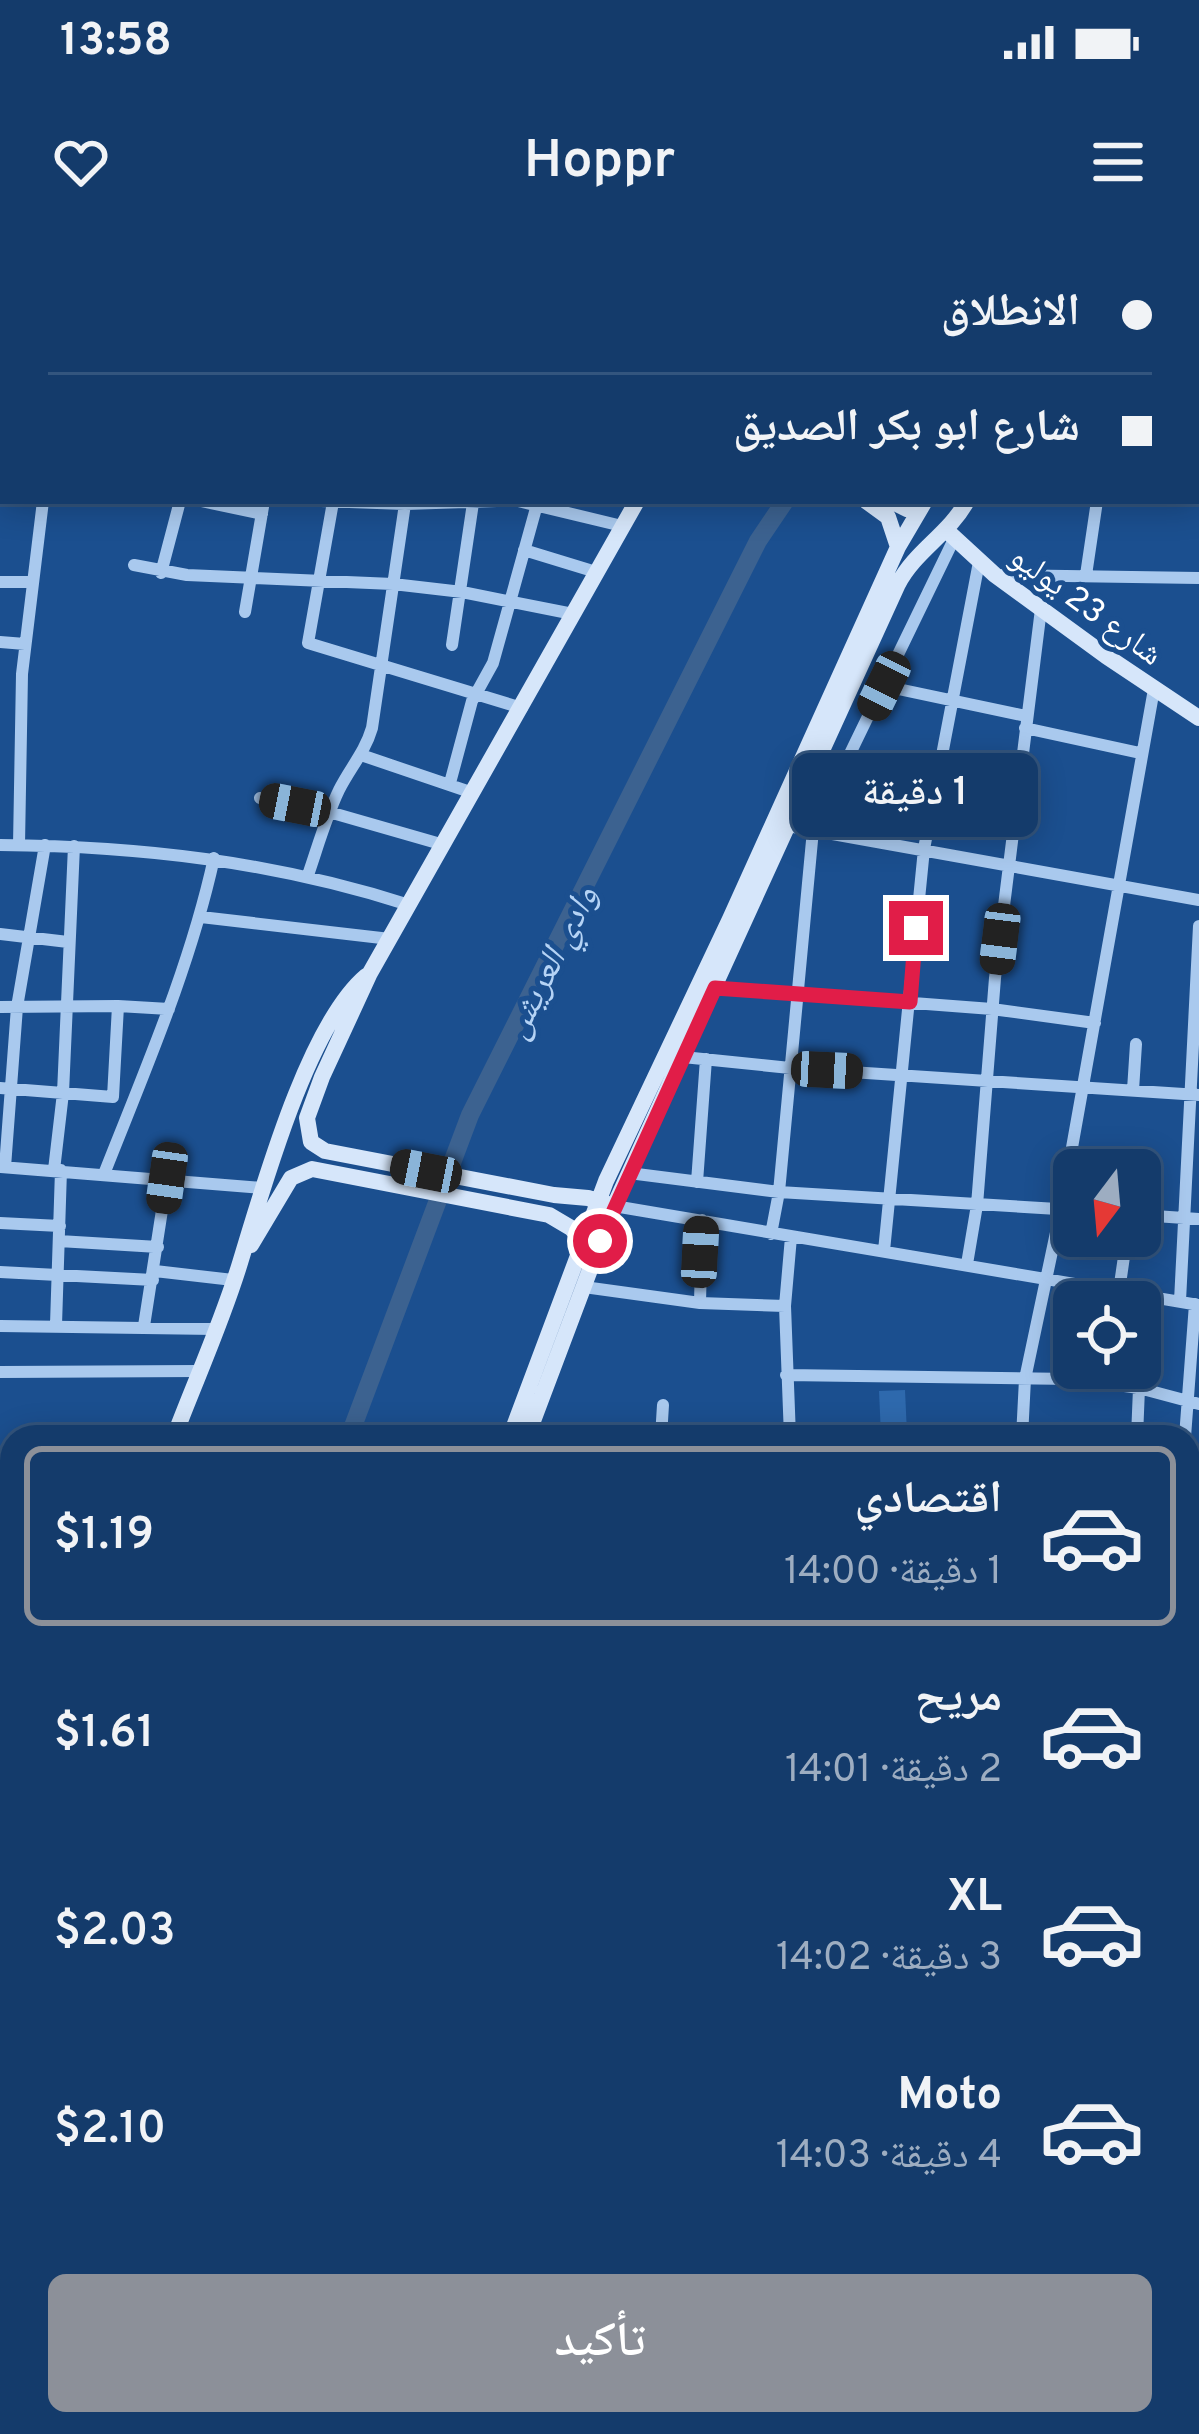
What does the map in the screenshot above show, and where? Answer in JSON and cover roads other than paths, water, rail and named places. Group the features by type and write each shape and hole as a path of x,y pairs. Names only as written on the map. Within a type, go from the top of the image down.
{"street":[{"path":"19,845 18,731 31,582 44,504"},
{"path":"161,573 179,504"},
{"path":"228,504 263,508 245,612"},
{"path":"333,504 308,643 523,708"},
{"path":"308,875 329,812 372,728 405,504"},
{"path":"452,645 473,504"},
{"path":"449,783 476,692 490,670 512,602 538,504"},
{"path":"542,504 622,526"},
{"path":"583,1241 549,1215 338,1164 314,1146 307,1124 322,1076 370,973 635,504"},
{"path":"879,504 907,508 920,504"},
{"path":"879,504 898,547"},
{"path":"532,1425 584,1287 606,1203 898,547 922,504"},
{"path":"771,1234 813,830 965,504"},
{"path":"1086,575 1097,504"},
{"path":"514,1425 583,1241 629,1173 905,569 950,534"},
{"name":"شارع 23 يوليو","path":"950,534 1041,609 1199,718"},
{"path":"524,550 596,572"},
{"path":"884,1251 924,849 979,562"},
{"path":"134,565 161,573 393,584 573,614"},
{"path":"995,575 1199,578"},
{"path":"0,582 31,582"},
{"path":"967,1264 992,1009 1041,609"},
{"path":"0,642 25,644"},
{"path":"884,686 1140,753"},
{"path":"1074,1149 1154,689"},
{"path":"362,755 473,793"},
{"path":"260,798 444,845"},
{"path":"788,826 1199,900"},
{"path":"0,844 214,858 308,875 409,905"},
{"path":"45,845 5,1088 3,1167 262,1188"},
{"path":"56,1325 57,1170 74,847"},
{"path":"104,1174 169,1009 201,917 214,858"},
{"path":"201,917 390,939"},
{"path":"1180,1301 1192,1219 1199,926"},
{"path":"0,934 68,942"},
{"path":"179,1425 241,1261 262,1188 336,1009 370,973"},
{"path":"715,988 992,1009 1095,1023"},
{"path":"0,1006 169,1009"},
{"path":"113,1097 118,1006"},
{"path":"1133,1090 1136,1044"},
{"path":"683,1057 1196,1094"},
{"path":"697,1182 706,1059"},
{"path":"5,1088 134,1099"},
{"path":"241,1261 291,1178 338,1164 606,1203 791,1238 1068,1281"},
{"path":"629,1173 778,1192 1053,1209"},
{"path":"145,1326 167,1178"},
{"path":"1161,1217 1192,1219"},
{"path":"700,1303 702,1220"},
{"path":"0,1223 158,1247"},
{"path":"789,1425 785,1306 791,1238"},
{"path":"1023,1425 1025,1379 1053,1257"},
{"path":"0,1272 233,1280"},
{"path":"584,1287 700,1303 785,1306"},
{"path":"1142,1389 1194,1404 1197,1305 1161,1298"},
{"path":"0,1326 214,1329"},
{"path":"0,1372 199,1371"},
{"path":"786,1375 1053,1379"},
{"path":"1137,1425 1138,1389"},
{"path":"662,1425 663,1405"}],"waterway":[{"name":"وادي العريش","path":"354,1425 470,1115 758,541 783,504"}]}
